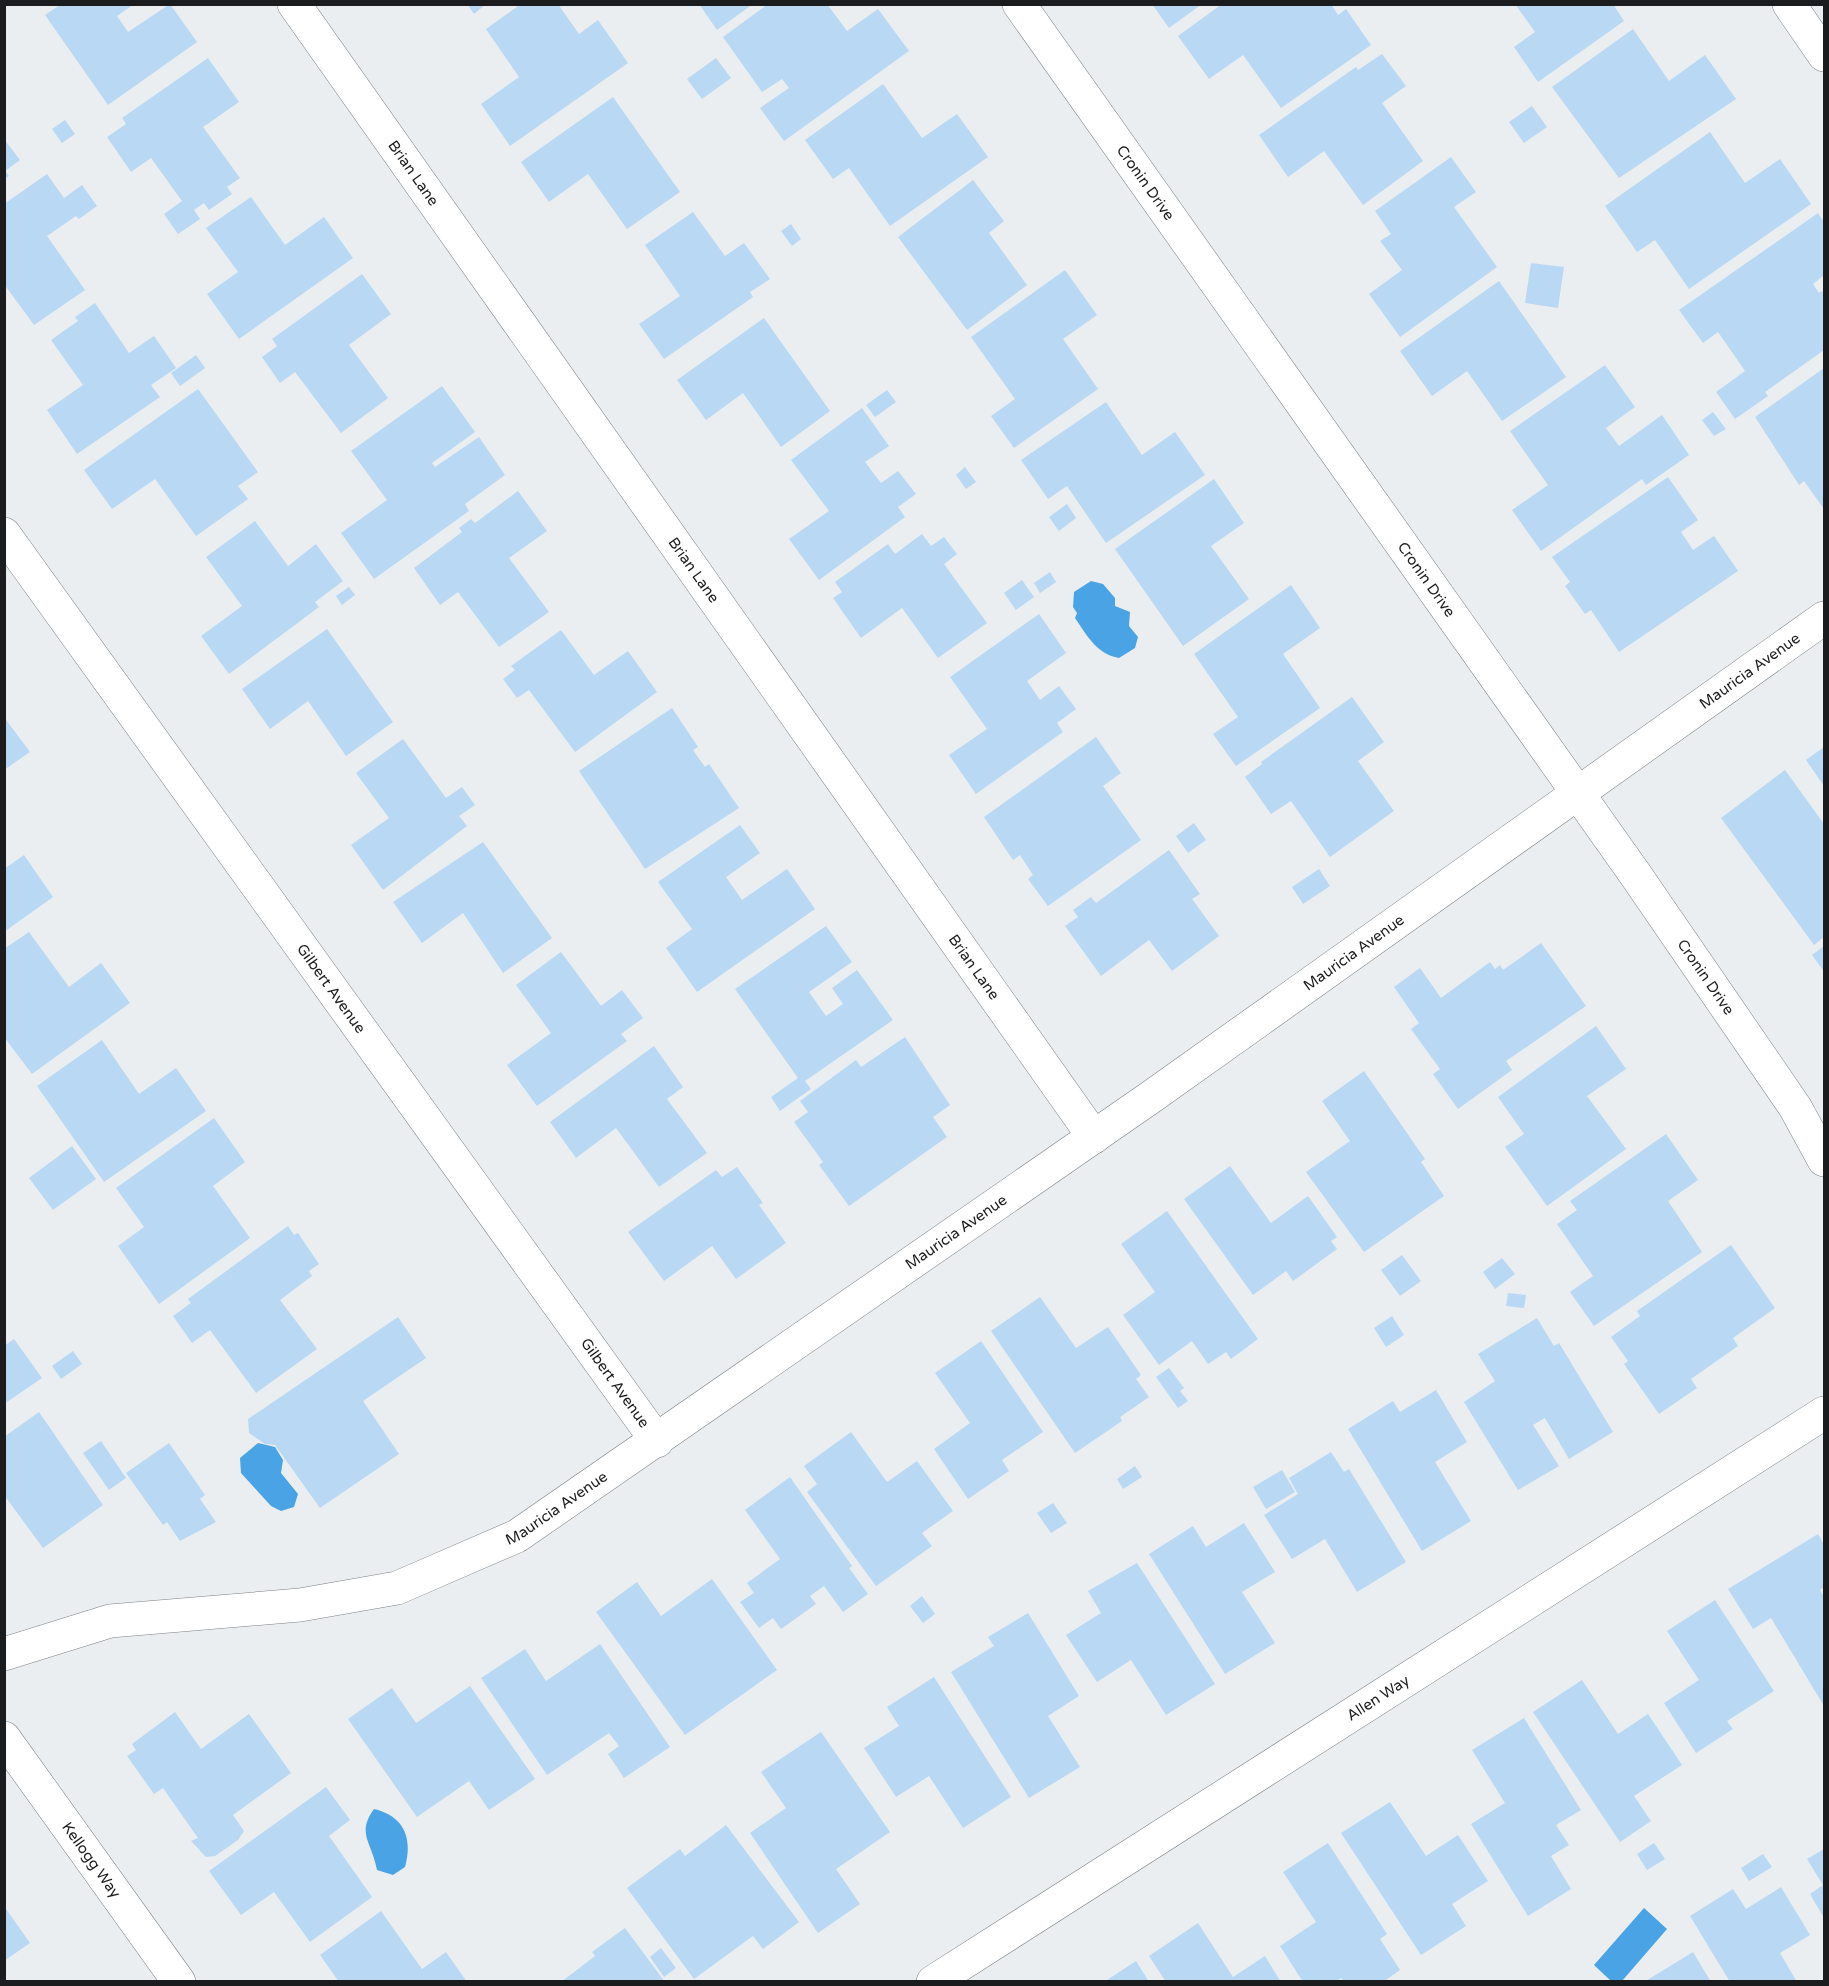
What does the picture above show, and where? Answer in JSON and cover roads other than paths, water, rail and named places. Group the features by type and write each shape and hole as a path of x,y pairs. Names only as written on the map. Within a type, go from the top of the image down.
{"street":[{"name":"Brian Lane","path":"294,4 1094,1137"},
{"name":"Cronin Drive","path":"1019,4 1578,794 1796,1107 1824,1160"},
{"path":"1789,4 1824,55"},
{"name":"Gilbert Avenue","path":"4,534 657,1442"},
{"name":"Mauricia Avenue","path":"4,1654 110,1621 300,1605 397,1588 518,1536 657,1442 1094,1137 1824,618"},
{"name":"Allen Way","path":"933,1982 1824,1413"},
{"name":"Kellogg Way","path":"4,1738 179,1982"}],"water":[{"path":"1091,581 1103,584 1115,598 1115,606 1130,612 1129,626 1138,637 1135,648 1119,658 1099,649 1075,618 1077,613 1073,607 1074,592"},
{"path":"258,1443 275,1447 283,1460 281,1473 298,1494 294,1507 281,1511 271,1506 241,1473 240,1458"},
{"path":"374,1809 393,1817 404,1830 407,1838 405,1867 393,1875 377,1870 367,1838 366,1825"},
{"path":"1644,1908 1667,1929 1622,1981 1611,1981 1594,1965"}]}
